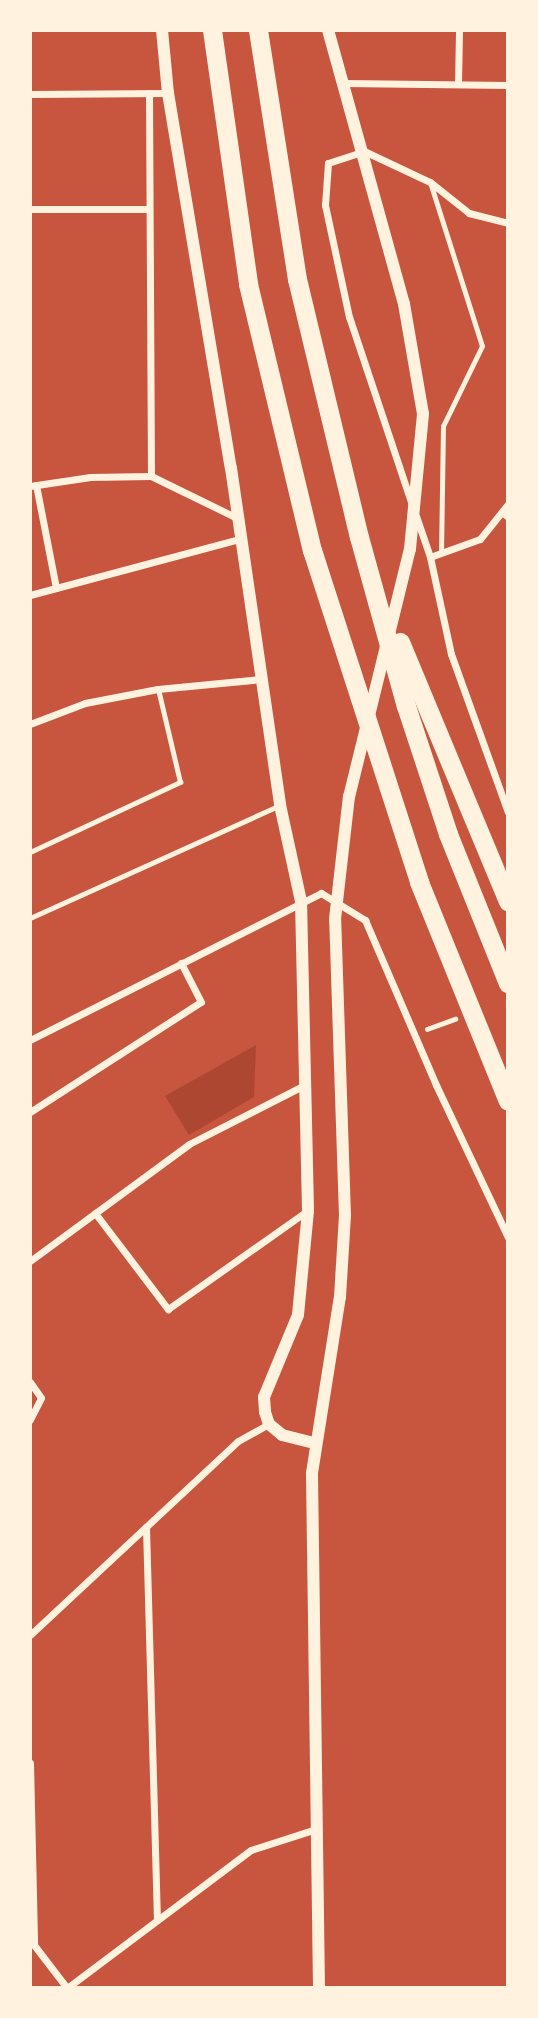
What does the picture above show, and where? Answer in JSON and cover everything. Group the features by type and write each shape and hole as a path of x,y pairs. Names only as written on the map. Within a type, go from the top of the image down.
{"highway":[{"path":"212,30 248,284 312,550 378,768 508,1111"},
{"path":"258,30 297,279 359,537 406,706 448,834 508,983"},
{"path":"359,537 431,722 508,901"},
{"path":"497,1080 508,1101"}],"street":[{"path":"162,30 168,93 242,538 280,805 301,901 308,1211 298,1315 264,1397 269,1424 282,1435 316,1443"},
{"path":"319,1988 312,1473 340,1297 345,1216 335,919 340,850 410,549 423,414 404,304 364,151 328,30"},
{"path":"458,84 459,30"},
{"path":"344,83 508,85"},
{"path":"149,93 147,209 152,476"},
{"path":"30,94 168,93"},
{"path":"508,223 469,213 430,182 364,151 327,163 325,205 349,317 430,557 450,654 508,812"},
{"path":"30,209 147,209"},
{"path":"56,588 33,486 90,477 152,476 237,518"},
{"path":"430,557 480,539 505,515 508,504"},
{"path":"30,595 242,538"},
{"path":"30,724 85,703 158,689 262,679"},
{"path":"30,1040 321,893 365,920 436,1085 508,1237"},
{"path":"30,1112 201,1002 181,962"},
{"path":"30,1261 189,1144 307,1084"},
{"path":"95,1213 168,1309 308,1211"},
{"path":"30,1382 41,1398 30,1420"},
{"path":"30,1635 238,1441 269,1424"},
{"path":"146,1527 157,1919"},
{"path":"30,1763 34,1945 67,1988 251,1850 316,1829"}],"lane":[{"path":"430,182 482,346 443,426 441,553"},
{"path":"30,852 180,782 158,689"},
{"path":"30,918 280,805"}],"shaded area":[{"path":"256,1045 254,1097 189,1135 165,1096"}]}
